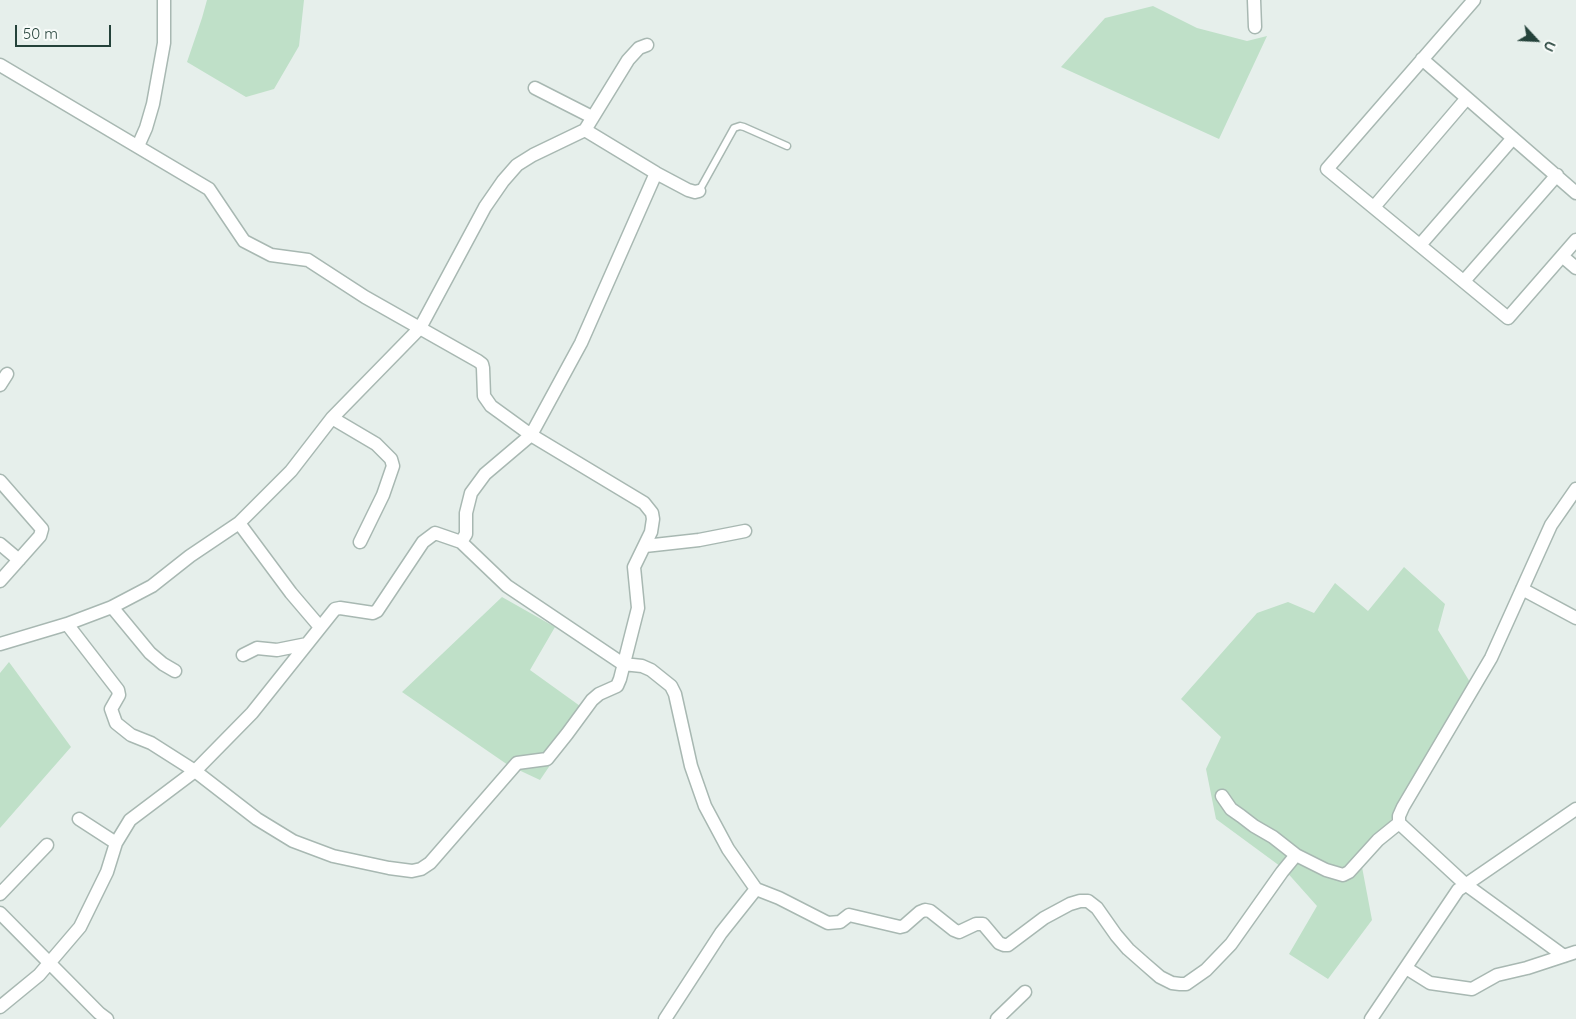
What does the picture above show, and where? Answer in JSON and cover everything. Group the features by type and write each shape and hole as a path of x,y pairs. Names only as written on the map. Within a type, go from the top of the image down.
{"street":[{"path":"138,146 153,104 164,44 164,0"},
{"path":"1254,0 1254,27"},
{"path":"1474,0 1327,169 1508,318 1576,240"},
{"path":"0,644 67,624 112,607 152,586 190,556 239,523 291,471 332,418 420,328 475,224 503,180 517,165 533,155 585,130 628,60 639,48 647,45"},
{"path":"1422,59 1576,193"},
{"path":"0,65 209,189 244,241 271,255 308,260 365,297 482,364 484,396 487,402 531,435 644,503 652,513 653,524 645,546 634,567 638,608 617,686 599,694 592,700 547,759 517,763 430,863 412,871 333,856 293,841 257,819 196,772 151,743 131,734 116,723 111,709 119,695 118,690 67,624"},
{"path":"535,88 592,117"},
{"path":"1374,207 1467,98"},
{"path":"585,130 656,173 688,190 699,191"},
{"path":"1420,245 1513,138"},
{"path":"461,542 466,532 466,513 471,494 485,474 531,435 581,342 656,173"},
{"path":"1464,281 1557,175"},
{"path":"1562,256 1576,268"},
{"path":"0,385 7,374"},
{"path":"332,418 376,444 391,459 393,466 383,495 360,542"},
{"path":"0,481 42,529 40,536 0,581"},
{"path":"1222,796 1232,809 1296,855 1326,870 1343,875 1349,872 1378,840 1399,823 1403,807 1490,658 1551,525 1576,489"},
{"path":"239,523 291,593 320,627"},
{"path":"645,546 745,531"},
{"path":"0,1007 32,981 50,963 80,927 106,872 116,843 130,820 196,772 252,713 333,611 339,608 373,613 377,611 423,542 436,533 461,542 507,586 623,664 642,666 651,670 671,686 675,694 695,779 704,806 728,849 756,889 779,898 828,923 840,922 849,915 900,927 925,910 930,911 959,932 976,924 983,924 999,943 1008,945 1044,918 1080,900 1088,901 1097,908 1116,935 1144,964 1160,977 1172,983 1186,984 1224,952 1296,855"},
{"path":"0,544 18,560"},
{"path":"1522,590 1576,618"},
{"path":"112,607 150,653 175,671"},
{"path":"243,655 257,648 277,650 307,644"},
{"path":"1372,1019 1458,890 1576,809"},
{"path":"79,819 116,843"},
{"path":"1399,823 1465,884 1570,954"},
{"path":"0,894 47,845"},
{"path":"669,1017 721,933 756,889"},
{"path":"0,913 107,1019"},
{"path":"1406,968 1430,983 1472,989 1497,976 1570,954"},
{"path":"997,1019 1025,992"}],"lane":[{"path":"699,191 734,128 744,127 788,146"}],"green space":[{"path":"207,0 304,0 299,46 274,89 246,97 187,62"},
{"path":"1153,6 1197,28 1247,41 1267,36 1219,139 1061,67 1105,18"},
{"path":"1404,567 1445,604 1438,630 1473,687 1362,867 1372,920 1328,979 1289,954 1317,906 1284,869 1216,819 1206,769 1221,737 1181,699 1257,613 1288,602 1314,613 1335,583 1368,611"},
{"path":"502,597 555,627 530,670 587,711 540,780 508,765 402,692"},
{"path":"9,662 71,747 0,828 0,673"}]}
